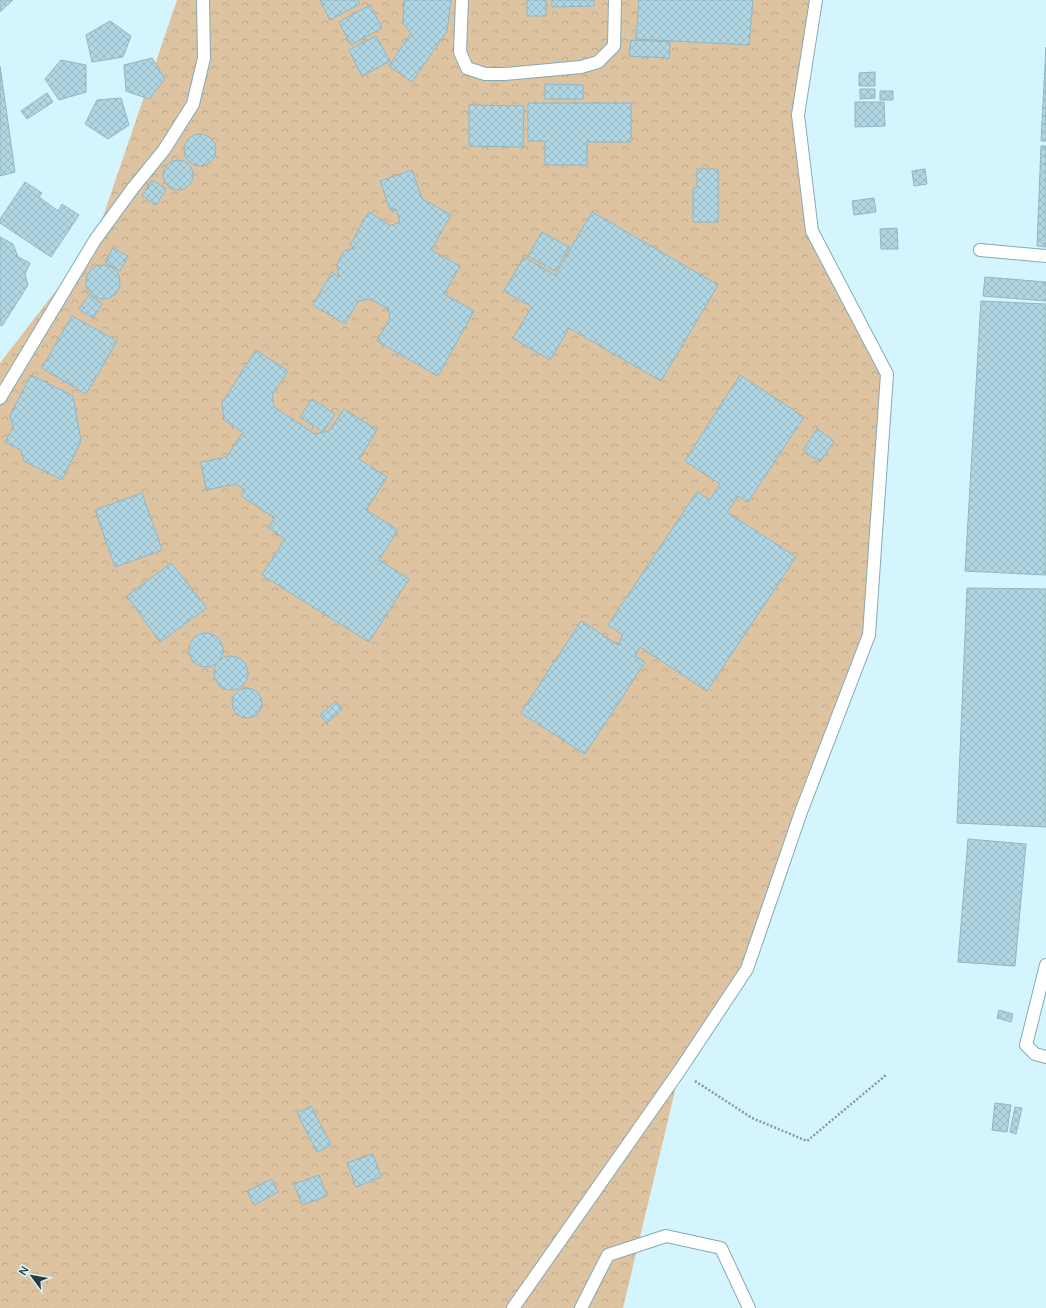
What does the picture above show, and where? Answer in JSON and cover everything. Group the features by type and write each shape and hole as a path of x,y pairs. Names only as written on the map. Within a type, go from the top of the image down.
{"lane":[{"path":"0,398 95,240 133,188 164,150 193,104 204,58 203,0"},
{"path":"462,0 460,52 467,68 485,74 505,74 581,67 598,62 614,46 615,0"},
{"path":"514,1308 680,1070 747,969 801,812 869,635 886,374 812,231 798,115 816,0"},
{"path":"980,250 1046,256"},
{"path":"1046,965 1026,1045 1034,1054 1046,1057"},
{"path":"580,1308 608,1255 666,1236 721,1248 749,1308"}],"path":[{"path":"680,1070 752,1118 807,1141 886,1075"}],"green space":[{"path":"177,0 816,0 798,115 812,231 887,374 869,635 747,969 680,1070 623,1308 0,1308 0,363 95,240"}],"building":[{"path":"0,0 13,0 0,12"},
{"path":"320,0 358,0 360,4 330,20"},
{"path":"404,0 451,0 447,31 412,82 389,66 411,33 403,23"},
{"path":"527,0 546,0 546,16 527,16"},
{"path":"552,0 594,0 594,6 552,7"},
{"path":"639,0 753,0 749,45 636,39"},
{"path":"370,5 382,28 351,45 339,22"},
{"path":"110,21 131,36 123,57 92,62 86,35"},
{"path":"376,36 390,61 362,76 349,50"},
{"path":"631,40 670,42 669,58 629,56"},
{"path":"1046,47 1046,141 1041,141"},
{"path":"152,58 165,79 149,99 126,91 124,65"},
{"path":"61,60 86,65 86,92 59,100 45,79"},
{"path":"0,66 15,172 0,176"},
{"path":"875,72 875,86 859,86 859,73"},
{"path":"545,84 583,85 583,99 545,99"},
{"path":"860,89 875,89 875,98 860,99"},
{"path":"880,91 893,91 893,100 880,100"},
{"path":"47,93 53,102 27,119 21,111"},
{"path":"121,98 129,125 108,139 85,124 97,100"},
{"path":"855,102 884,102 885,126 855,127"},
{"path":"528,103 631,103 631,142 587,142 587,165 545,165 545,141 528,141"},
{"path":"469,105 524,106 523,147 469,146"},
{"path":"197,134 203,134 212,138 216,150 212,162 203,166 197,166 188,162 184,153 184,147 188,138"},
{"path":"1041,146 1046,146 1046,247 1037,246"},
{"path":"178,160 189,164 193,175 189,186 178,190 167,186 163,175 167,164"},
{"path":"697,169 718,169 718,222 693,222 693,188 697,188"},
{"path":"925,169 927,184 914,186 912,171"},
{"path":"412,170 422,199 451,215 431,250 460,266 444,294 474,311 438,376 377,341 390,318 388,309 371,299 358,301 345,324 313,305 332,272 339,277 337,265 344,251 356,248 350,245 369,212 391,226 400,222 396,209 390,210 380,181"},
{"path":"152,180 166,189 156,205 142,196"},
{"path":"25,182 42,193 39,197 58,211 62,204 79,215 51,257 0,223 0,219"},
{"path":"874,198 876,212 854,215 852,201"},
{"path":"592,212 718,285 661,381 569,328 550,360 513,338 532,307 504,291 524,257 555,275"},
{"path":"897,228 898,249 881,249 880,229"},
{"path":"542,232 569,247 555,271 528,256"},
{"path":"0,237 13,244 18,257 30,263 25,274 28,285 2,326 0,325"},
{"path":"113,248 128,256 120,271 105,262"},
{"path":"103,265 109,266 115,270 119,276 119,288 115,294 109,298 103,299 97,298 91,294 87,288 86,282 87,276 91,270 97,266"},
{"path":"985,277 1046,282 1046,301 983,296"},
{"path":"89,295 102,304 93,318 79,309"},
{"path":"981,301 1046,304 1046,575 965,571"},
{"path":"72,316 117,341 86,394 42,368"},
{"path":"256,350 288,371 272,395 274,407 315,434 329,431 344,409 377,430 359,459 387,477 366,510 398,530 379,560 409,579 369,642 262,575 285,539 268,528 275,518 241,496 245,490 236,484 206,490 201,462 227,457 243,432 224,420 222,403"},
{"path":"31,375 73,396 81,441 62,480 24,461 21,450 5,442 12,429 14,430 10,416"},
{"path":"740,375 804,417 748,502 738,496 727,512 796,557 707,691 640,647 635,656 645,662 585,754 521,713 581,621 618,645 623,635 608,625 697,492 710,500 720,484 685,461"},
{"path":"312,399 335,414 323,432 300,417"},
{"path":"817,429 834,441 820,462 803,450"},
{"path":"142,493 162,550 115,567 95,510"},
{"path":"171,563 207,608 160,642 127,596"},
{"path":"967,588 1046,589 1046,827 957,823"},
{"path":"206,633 212,634 218,638 222,644 222,656 218,662 212,666 206,667 200,666 194,662 190,656 189,650 190,644 194,638 200,634"},
{"path":"228,656 234,656 243,661 247,667 247,679 243,685 234,690 228,690 219,685 214,676 214,670 219,661"},
{"path":"247,688 258,692 262,703 258,714 247,718 236,714 232,703 236,692"},
{"path":"336,701 342,709 327,723 320,715"},
{"path":"968,839 1026,844 1015,966 958,962"},
{"path":"999,1010 1013,1014 1011,1022 997,1018"},
{"path":"995,1103 1011,1105 1007,1132 992,1130"},
{"path":"311,1106 331,1145 317,1152 297,1113"},
{"path":"1015,1107 1022,1108 1016,1134 1010,1132"},
{"path":"373,1154 381,1177 356,1187 347,1163"},
{"path":"319,1175 327,1196 302,1205 294,1184"},
{"path":"272,1179 278,1192 254,1205 247,1191"}]}
